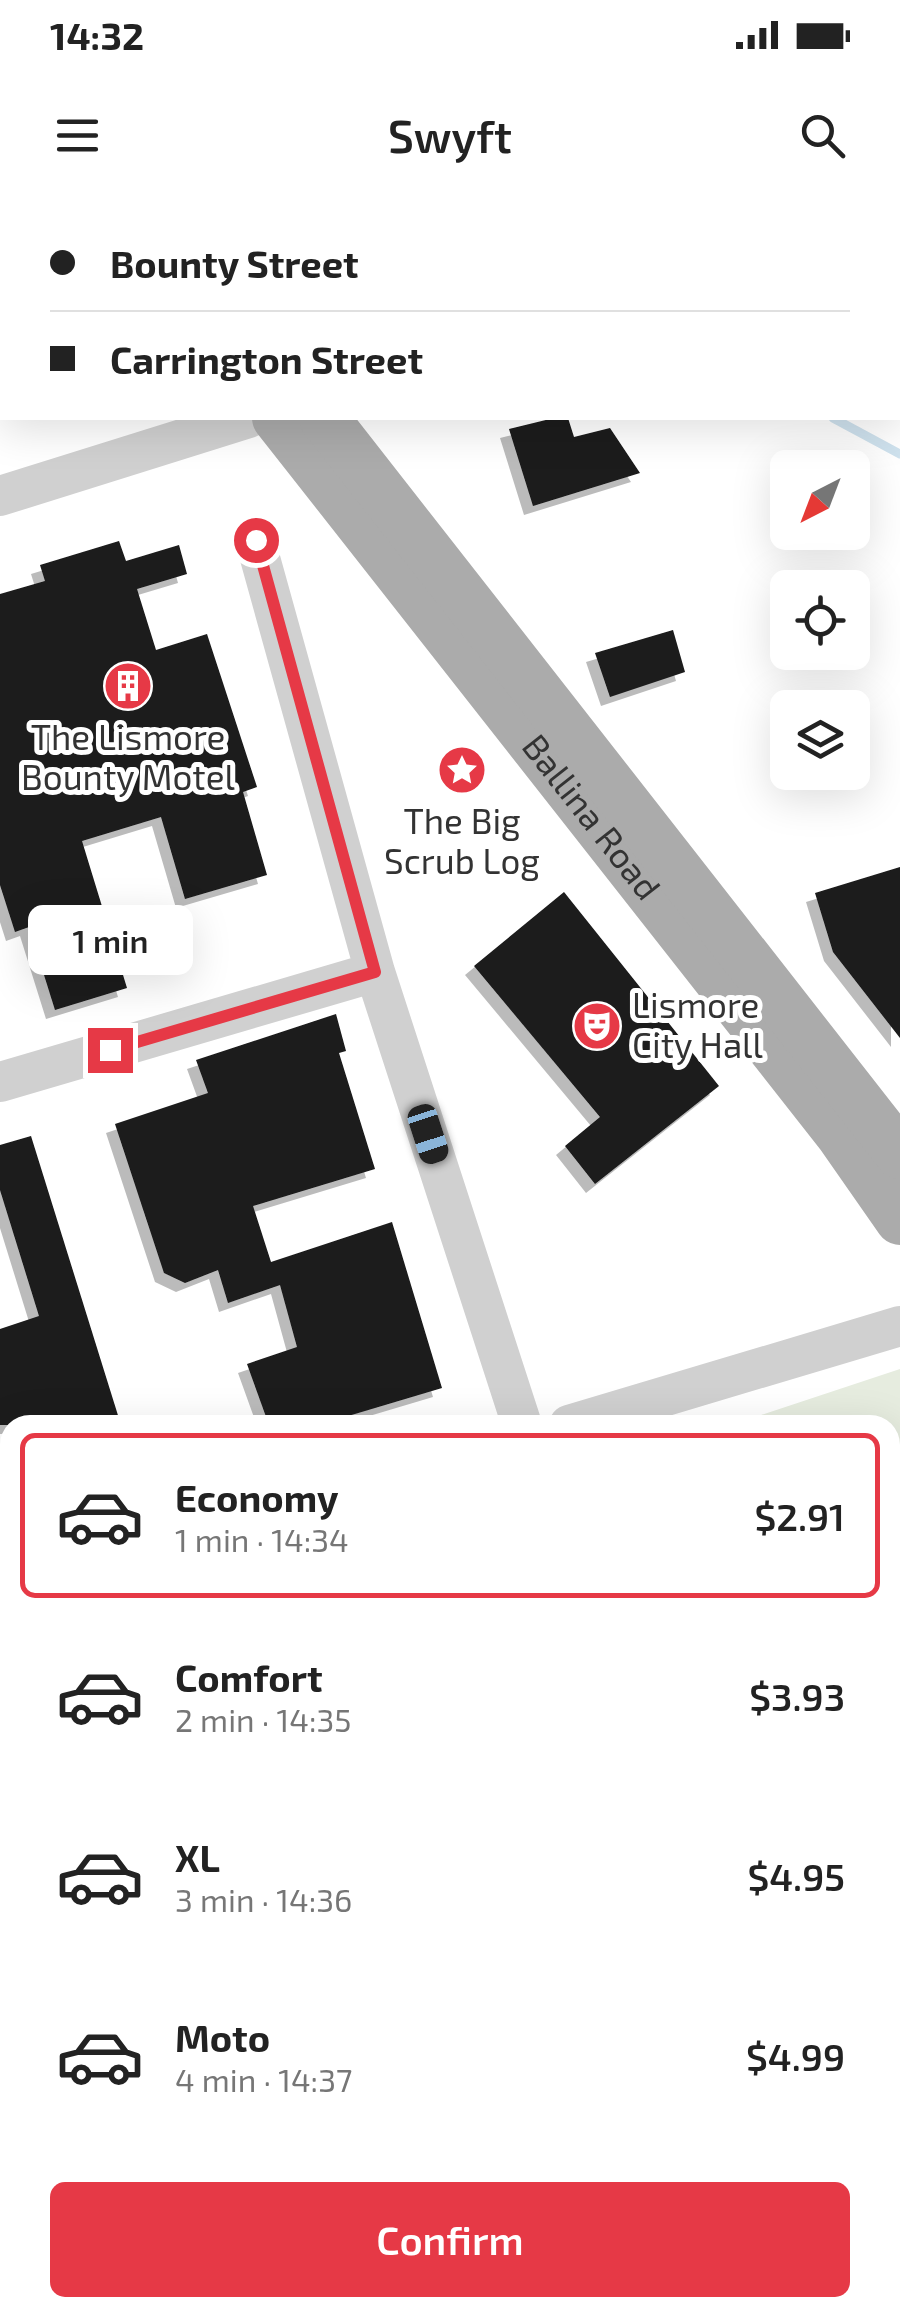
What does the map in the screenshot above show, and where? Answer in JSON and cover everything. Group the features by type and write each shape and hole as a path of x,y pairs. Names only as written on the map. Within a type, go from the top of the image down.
{"main road":[{"name":"Ballina Road","path":"279,420 840,1134 900,1220"},
{"name":"Ballina Road","path":"326,420 900,1154"}],"street":[{"path":"0,496 243,420"},
{"path":"256,540 375,972 519,1415"},
{"path":"0,1082 375,972"},
{"path":"602,1415 900,1326"}],"shaded area":[{"path":"900,1369 900,1415 761,1415"}],"building":[{"path":"546,420 569,420 574,437 610,428 640,473 533,506 509,429"},
{"path":"119,541 126,561 179,545 187,574 137,589 156,650 207,634 257,787 243,792 267,875 185,899 161,817 82,841 127,988 55,1010 29,927 15,932 0,885 0,594 45,581 40,565"},
{"path":"673,630 685,672 610,697 595,653"},
{"path":"900,867 900,1038 833,952 815,893"},
{"name":"Lismore City Hall","path":"564,892 719,1086 595,1184 565,1146 600,1117 474,966"},
{"path":"336,1014 346,1051 339,1053 375,1169 253,1206 271,1262 392,1222 442,1388 352,1415 265,1415 247,1364 297,1347 280,1285 228,1303 218,1270 185,1283 164,1273 115,1124 208,1093 196,1060"},
{"path":"31,1136 118,1415 0,1415 0,1329 39,1316 0,1190 0,1145"}],"waterway":[{"path":"837,420 900,454"}],"place":[{"name":"The Lismore Bounty Motel","path":"128,686"},
{"name":"The Big Scrub Log","path":"462,770"},
{"name":"Lismore City Hall","path":"597,1026"}],"route":[{"path":"110,1050 375,972 256,540"}]}
